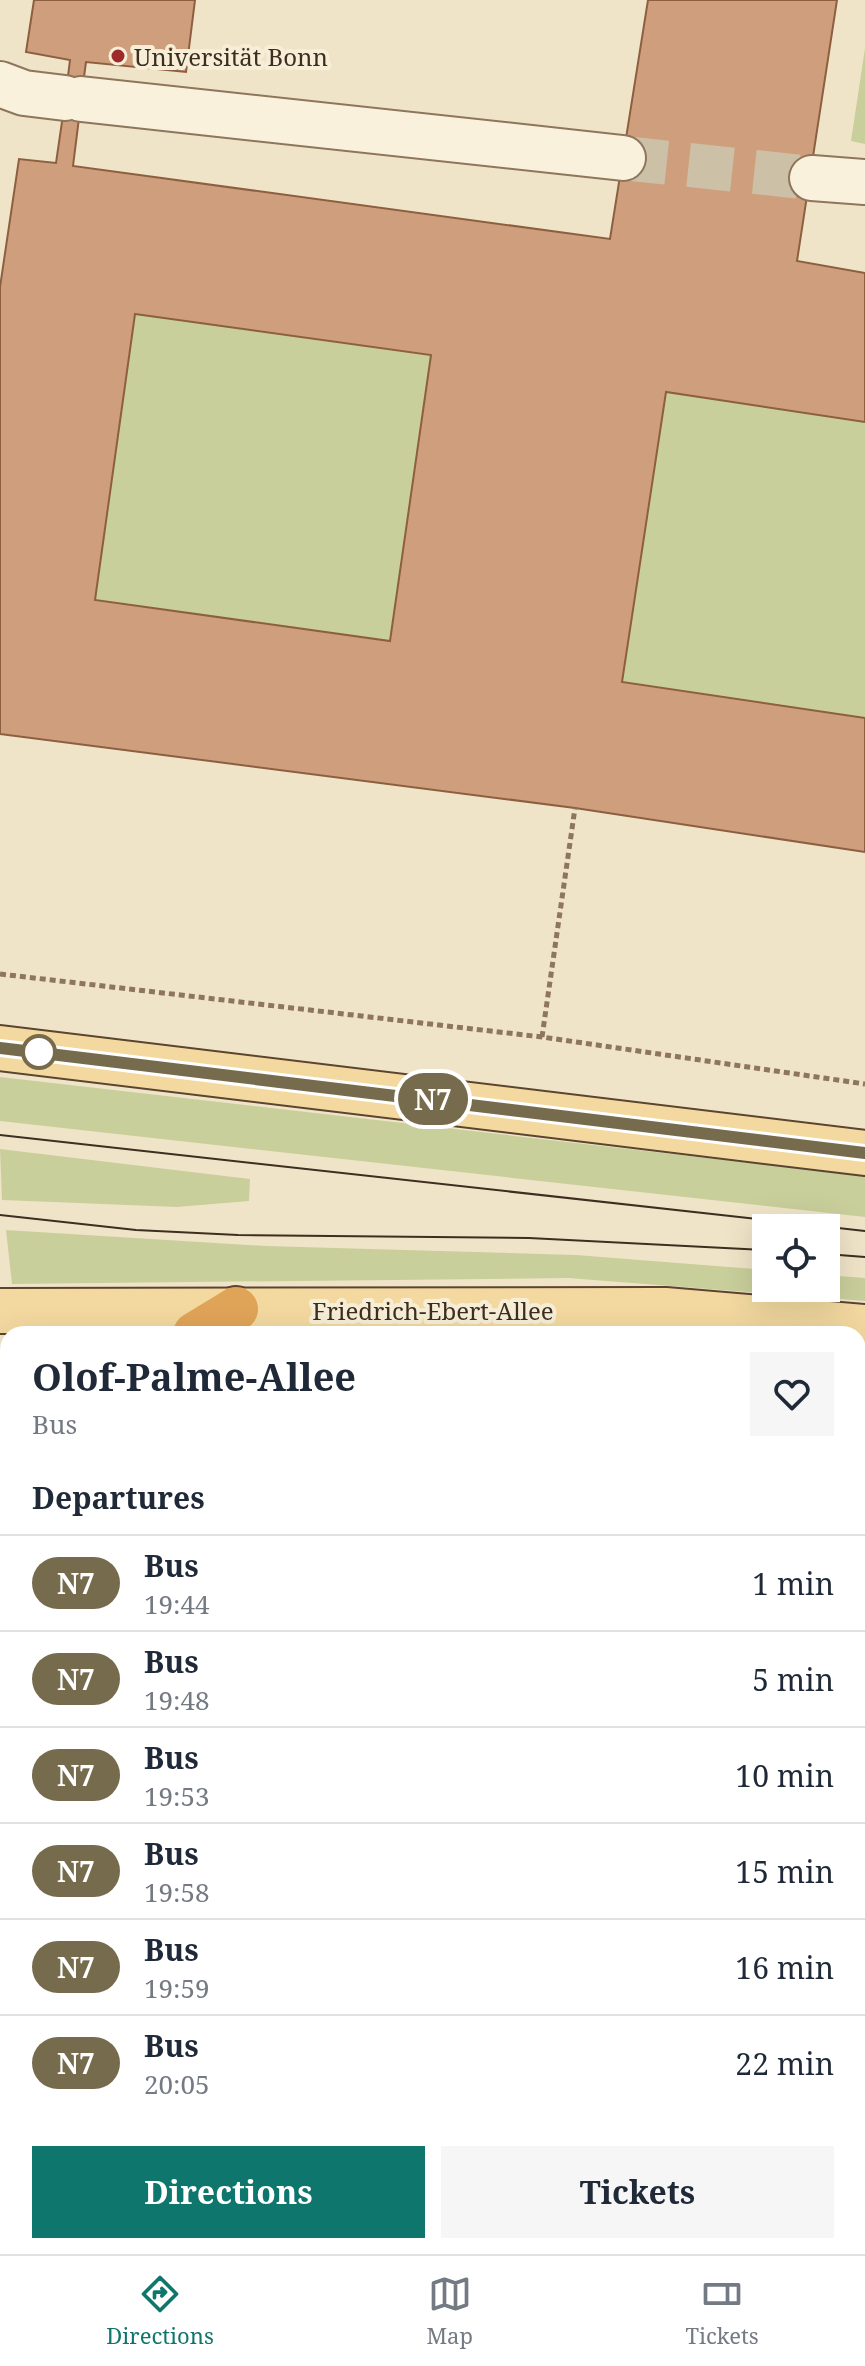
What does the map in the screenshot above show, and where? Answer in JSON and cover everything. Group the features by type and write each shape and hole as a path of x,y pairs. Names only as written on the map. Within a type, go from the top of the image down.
{"highway":[{"path":"208,1326 236,1309"}],"main road":[{"path":"0,1048 865,1153"},
{"name":"Friedrich-Ebert-Allee","path":"0,1311 665,1310 853,1326"}],"lane":[{"path":"0,84 24,93 73,99 623,158"},
{"path":"812,178 865,182"}],"path":[{"path":"542,1037 575,808"},
{"path":"0,974 542,1037 865,1084"}],"green space":[{"path":"865,48 865,144 851,141"},
{"path":"135,314 431,355 390,641 95,600"},
{"path":"666,392 865,422 865,718 622,682"},
{"path":"0,1077 865,1176 865,1217 840,1214 0,1121"},
{"path":"0,1149 250,1179 249,1201 177,1207 2,1200"},
{"path":"6,1230 266,1246 576,1255 752,1269 752,1292 568,1278 12,1284"},
{"path":"840,1276 865,1278 865,1301 840,1299"}],"building":[{"name":"Universität Bonn","path":"34,0 195,0 186,72 86,62 81,99 64,108 70,60 26,52"},
{"path":"648,0 837,0 797,261 865,273 865,422 666,392 622,682 865,718 865,852 575,808 0,734 0,287 19,159 56,163 64,108 80,110 73,166 610,239","holes":["135,314 431,355 390,641 95,600"]}],"tunnel":[{"path":"623,158 812,178"}],"tram line":[{"path":"0,1135 865,1231"},
{"path":"0,1215 136,1230 238,1235 529,1238 752,1249"},
{"path":"840,1255 865,1257"}],"bus line":[{"name":"N7","path":"0,1048 865,1153"}],"place":[{"name":"Universität Bonn","path":"118,56"}]}
